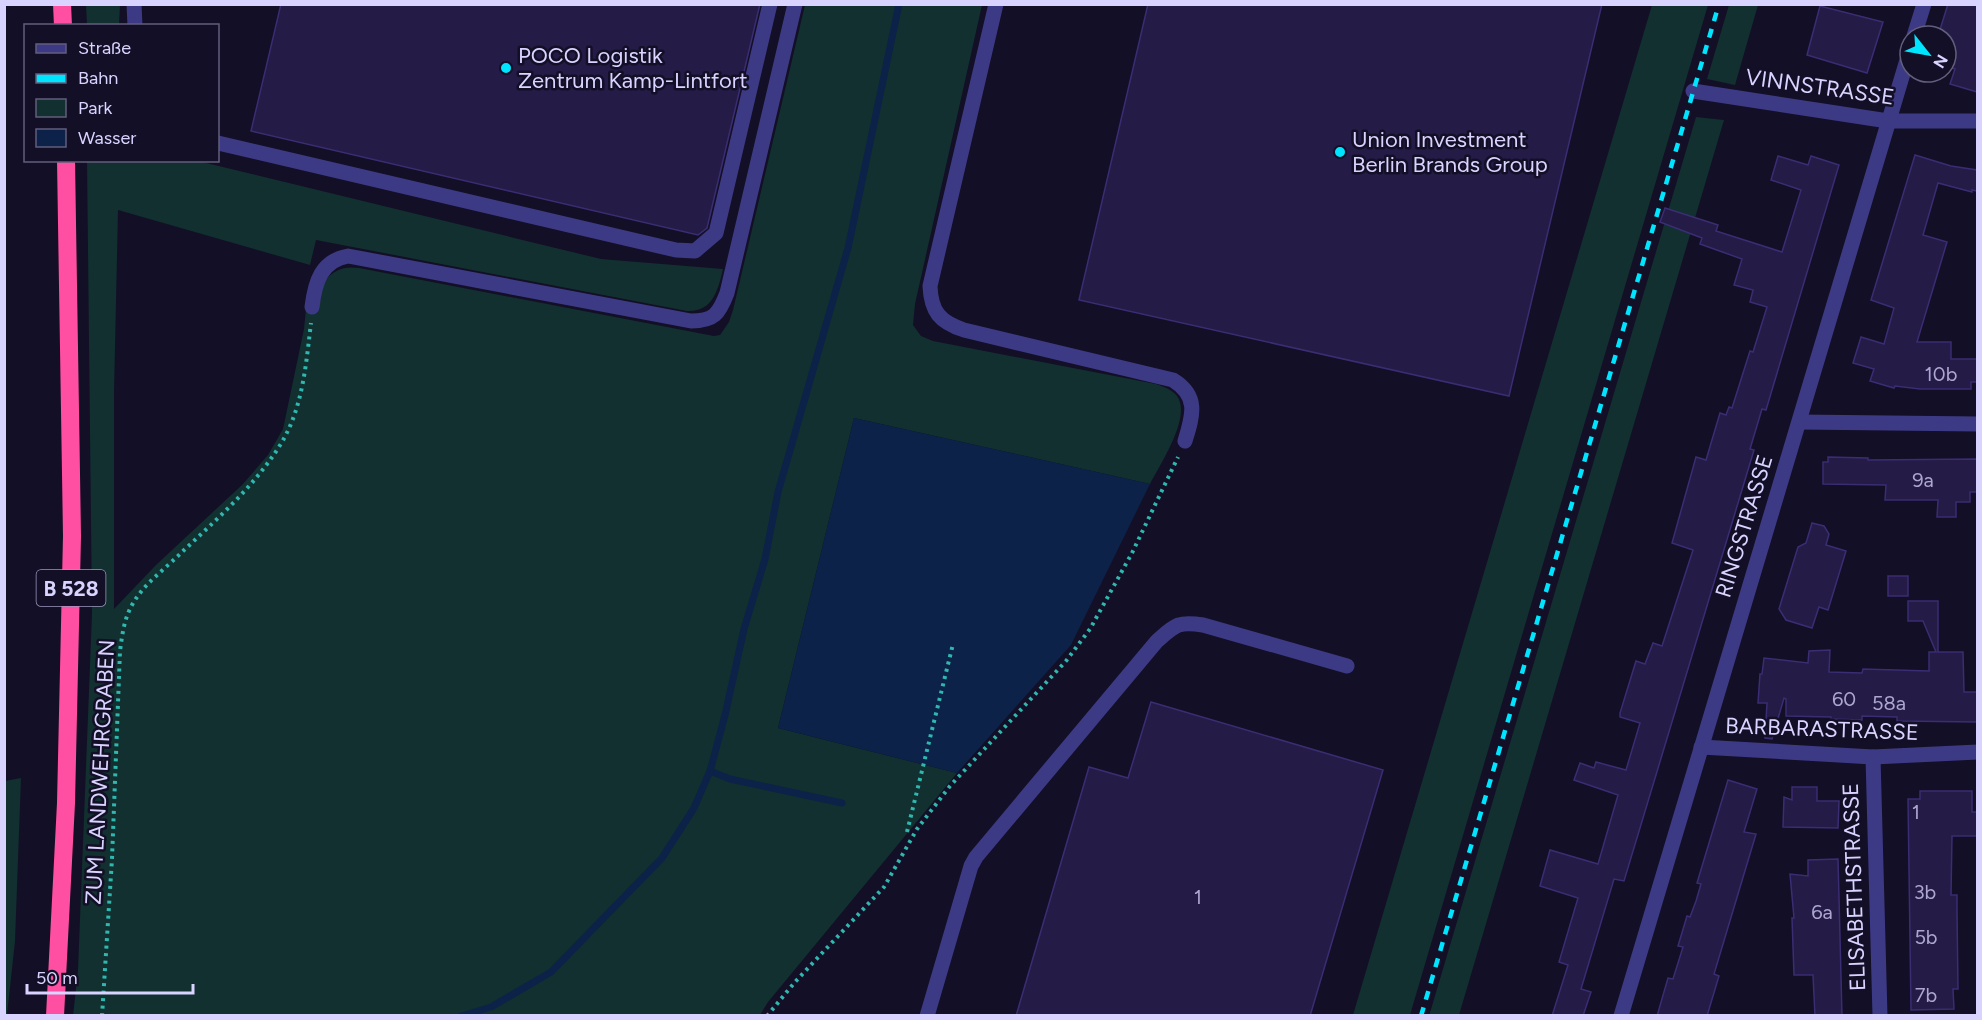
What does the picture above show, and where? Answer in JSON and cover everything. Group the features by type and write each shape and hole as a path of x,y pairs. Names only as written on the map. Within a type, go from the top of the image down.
{"highway":[{"path":"62,4 63,24"},
{"name":"B 528","path":"55,1016 66,803 72,536 66,162"}],"street":[{"path":"134,4 135,24"},
{"path":"219,143 676,250 695,251 716,233 770,4"},
{"path":"312,307 316,281 322,271 329,263 348,256 691,321 703,321 714,317 722,308 726,293 795,4"},
{"path":"996,4 930,286 931,301 938,315 950,325 964,330 1173,380 1184,387 1192,400 1192,420 1185,441"},
{"path":"1918,24 1924,4"},
{"name":"RINGSTRASSE","path":"1621,1016 1899,84"},
{"name":"VINNSTRASSE","path":"1693,91 1888,121 1977,121"},
{"path":"1799,422 1977,424"},
{"path":"927,1016 971,867 976,857 1157,641 1171,629 1182,623 1203,625 1347,666"},
{"name":"BARBARASTRASSE","path":"1701,747 1873,757 1977,753"},
{"name":"ELISABETHSTRASSE","path":"1873,757 1880,1016"}],"path":[{"name":"ZUM LANDWEHRGRABEN","path":"102,1016 112,859 120,651 124,625 131,607 145,587 229,508 264,469 282,442 300,399 312,307"},
{"path":"768,1016 795,982 884,887 917,829 950,786 1066,661 1090,629 1131,553 1185,441"},
{"path":"907,832 953,644"}],"green space":[{"path":"86,5 120,5 119,24 87,24"},
{"path":"805,5 982,5 915,304 913,325 921,336 933,341 1156,384 1175,394 1181,405 1178,428 1150,484 854,418 778,728 957,773 768,1002 760,1015 73,1016 78,970 92,614 87,162 202,162 601,259 723,269 716,292 708,304 703,308 687,311 316,240 310,265 118,210 114,393 114,609 156,565 243,484 268,455 283,429 304,329 307,299 329,276 341,269 359,268 714,336 720,335 729,322"},
{"path":"1652,5 1708,5 1410,1015 1353,1015"},
{"path":"1729,5 1758,5 1735,85 1707,79"},
{"path":"1696,117 1724,120 1459,1015 1429,1016"},
{"path":"21,778 15,941 7,1015 5,1015 5,781"}],"water":[{"path":"854,418 1150,484 1071,645 957,773 778,728"}],"building":[{"name":"POCO Logistik Zentrum Kamp-Lintfort","path":"281,4 760,4 707,228 698,235 251,131"},
{"name":"Union Investment Berlin Brands Group","path":"1148,4 1602,4 1509,396 1079,300"},
{"path":"1948,4 1977,4 1977,92 1950,84 1958,84 1958,24 1942,24"},
{"path":"1820,6 1883,22 1867,73 1807,55"},
{"path":"1915,155 1951,166 1977,170 1977,191 1972,190 1972,192 1938,183 1923,235 1947,242 1917,342 1951,342 1951,359 1977,359 1977,382 1971,382 1971,389 1920,389 1895,386 1894,388 1870,381 1874,369 1853,363 1861,337 1884,344 1894,308 1871,300"},
{"path":"1778,156 1808,165 1811,156 1839,165 1766,410 1762,409 1750,449 1754,450 1624,881 1614,879 1581,989 1591,992 1583,1016 1552,1016 1568,965 1559,962 1578,898 1540,886 1550,850 1598,864 1618,795 1574,780 1580,763 1594,768 1596,762 1626,770 1640,723 1620,717 1620,713 1636,661 1645,664 1653,643 1662,646 1693,550 1672,543 1696,457 1706,460 1720,413 1726,415 1729,407 1732,408 1767,307 1750,302 1753,290 1734,285 1742,259 1700,244 1702,238 1660,222 1665,208 1718,225 1716,231 1782,252 1801,190 1771,180"},
{"path":"1828,457 1868,458 1868,460 1977,459 1977,492 1970,492 1970,502 1956,502 1956,517 1937,517 1938,500 1885,500 1886,485 1823,484 1823,462 1828,462"},
{"path":"1812,523 1824,526 1829,534 1826,545 1846,551 1828,610 1819,607 1812,628 1786,620 1779,609 1798,547 1806,543"},
{"path":"1888,576 1908,576 1908,596 1888,596"},
{"path":"1908,601 1938,601 1938,652 1963,652 1964,692 1977,692 1977,722 1897,721 1897,717 1862,716 1862,720 1786,716 1786,699 1784,698 1772,739 1765,738 1767,703 1758,703 1760,674 1762,674 1764,658 1808,663 1809,651 1830,650 1829,672 1862,673 1863,669 1929,671 1929,652 1936,652 1923,621 1908,621"},
{"path":"1151,702 1383,770 1310,1016 1016,1016 1089,767 1128,778"},
{"path":"1728,780 1757,789 1744,832 1756,834 1714,974 1719,976 1707,1016 1657,1016 1668,978 1673,979 1683,947 1678,946 1687,916 1690,917 1696,901 1701,884 1697,883"},
{"path":"1792,787 1817,787 1817,801 1839,801 1838,828 1783,827 1784,797 1792,800"},
{"path":"1920,791 1972,791 1972,812 1977,812 1977,836 1952,836 1951,895 1957,895 1958,989 1953,989 1954,1009 1911,1010 1908,799 1920,799"},
{"path":"1838,859 1842,1016 1815,1016 1813,975 1794,975 1792,918 1794,918 1790,874 1808,876 1808,860"}],"waterway":[{"path":"461,1016 491,1007 551,972 662,858 694,808 710,771 744,629 765,559 778,492 848,248 899,4"},
{"path":"710,771 730,779 842,803"}],"railway":[{"path":"1421,1016 1719,4"}],"place":[{"name":"POCO Logistik Zentrum Kamp-Lintfort","path":"506,68"},
{"name":"Union Investment Berlin Brands Group","path":"1340,152"}]}
